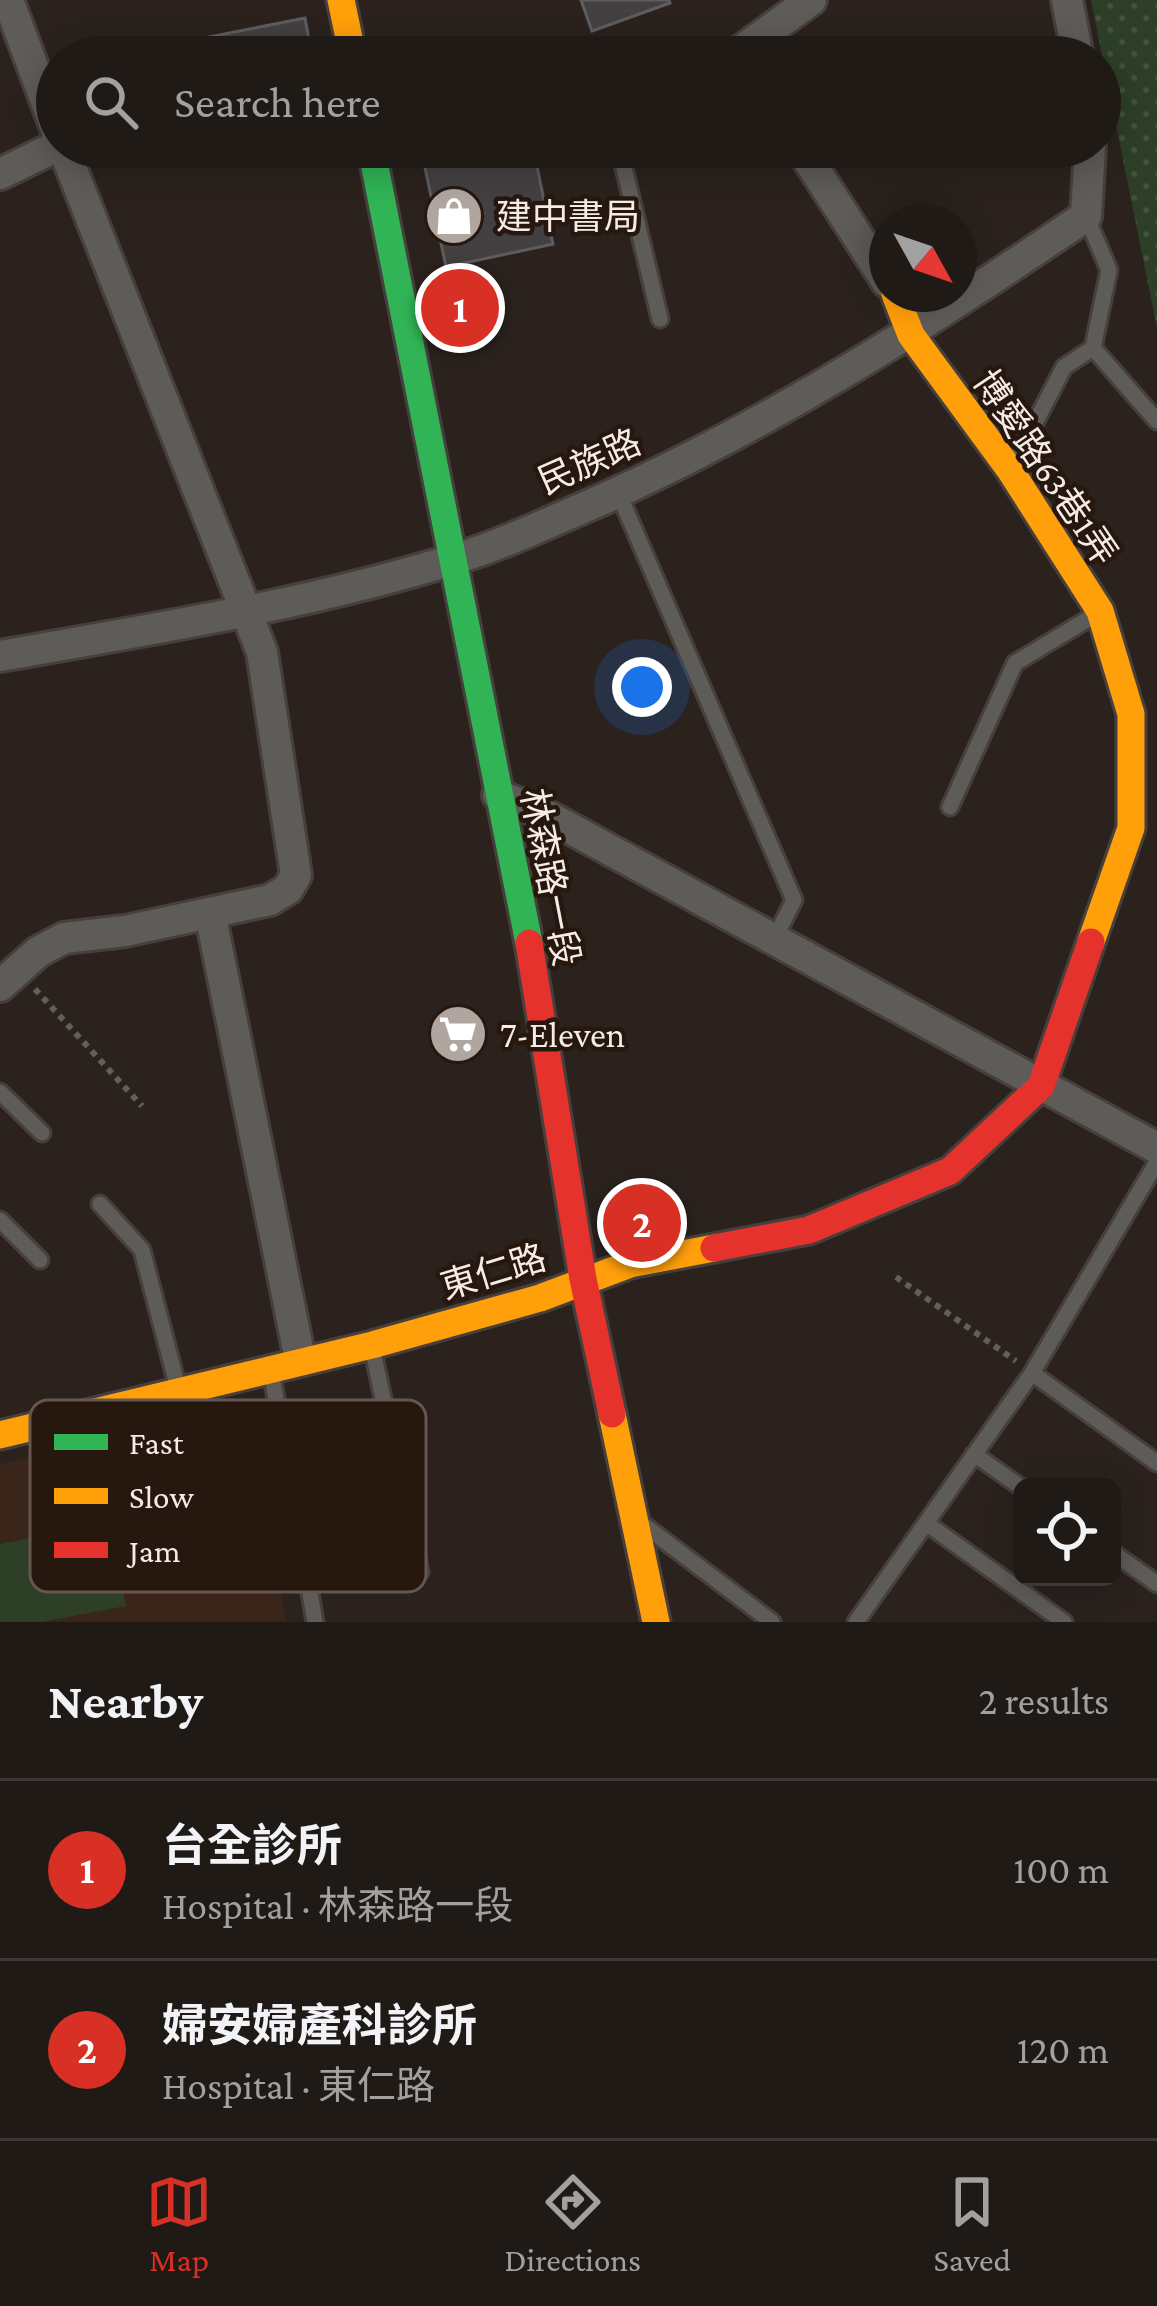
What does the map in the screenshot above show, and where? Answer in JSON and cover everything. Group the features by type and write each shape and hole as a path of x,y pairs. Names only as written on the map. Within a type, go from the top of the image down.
{"street":[{"path":"8,0 36,75"},
{"path":"341,0 348,36"},
{"path":"761,36 811,0"},
{"path":"1067,0 1074,36"},
{"path":"0,174 36,157"},
{"path":"8,978 64,938 125,931 270,900 288,889 296,875 262,652 69,168"},
{"name":"林森路一段","path":"375,168 456,559 498,795 520,884 584,1279 656,1622"},
{"path":"814,168 869,253"},
{"path":"1087,216 1089,168"},
{"name":"民族路","path":"0,656 245,612 456,559 704,453 911,334 1087,216"},
{"name":"博愛路63巷1弄","path":"902,312 911,334 1010,470 1100,611 1132,714 1131,828 1041,1086"},
{"path":"498,795 542,813 1157,1148"},
{"path":"211,913 285,1363"},
{"name":"東仁路","path":"142,1400 372,1345 540,1298 630,1264 809,1231 950,1171 1041,1086"},
{"name":"東仁路","path":"0,1435 30,1428"}],"lane":[{"path":"624,168 660,319"},
{"path":"1010,470 1064,368 1093,348 1109,270 1087,216"},
{"path":"1093,348 1157,422"},
{"path":"618,492 794,900 774,940"},
{"path":"950,807 1015,663 1100,611"},
{"path":"0,1092 42,1133"},
{"path":"856,1622 1032,1373 1157,1162"},
{"path":"100,1204 142,1250 178,1391"},
{"path":"0,1220 40,1260"},
{"path":"372,1345 384,1400"},
{"path":"285,1363 289,1400"},
{"path":"1032,1373 1157,1463"},
{"path":"974,1454 1013,1482"},
{"path":"637,1520 772,1622"},
{"path":"926,1523 1064,1622"},
{"path":"1121,1559 1157,1585"},
{"path":"312,1592 315,1622"}],"path":[{"path":"8,978 142,1106"},
{"path":"896,1276 1032,1373"}],"shaded area":[{"path":"30,1457 30,1592 281,1592 286,1622 0,1622 0,1464"}],"green space":[{"path":"1091,0 1157,0 1157,328 1121,149 1121,36 1098,36"},
{"path":"30,1538 30,1592 123,1592 126,1606 41,1622 0,1622 0,1544"}],"building":[{"path":"581,0 669,0 670,3 592,31"},
{"path":"305,18 308,36 214,36"},
{"path":"425,168 537,168 553,244 446,267"}],"traffic: fast":[{"path":"375,168 529,943"}],"traffic: slow":[{"path":"341,0 349,36"},
{"path":"902,312 911,335 1010,470 1100,611 1131,714 1131,828 1091,942"},
{"path":"145,1400 540,1298 630,1264 714,1248"},
{"path":"612,1414 656,1622"},
{"path":"0,1435 30,1428"}],"traffic: jam":[{"path":"714,1248 809,1230 950,1171 1041,1086 1091,942"},
{"path":"529,943 583,1279 612,1414"}],"place":[{"name":"建中書局","path":"454,216"},
{"name":"台全診所","path":"460,308"},
{"name":"7-Eleven","path":"458,1034"},
{"name":"婦安婦產科診所","path":"642,1223"}]}
